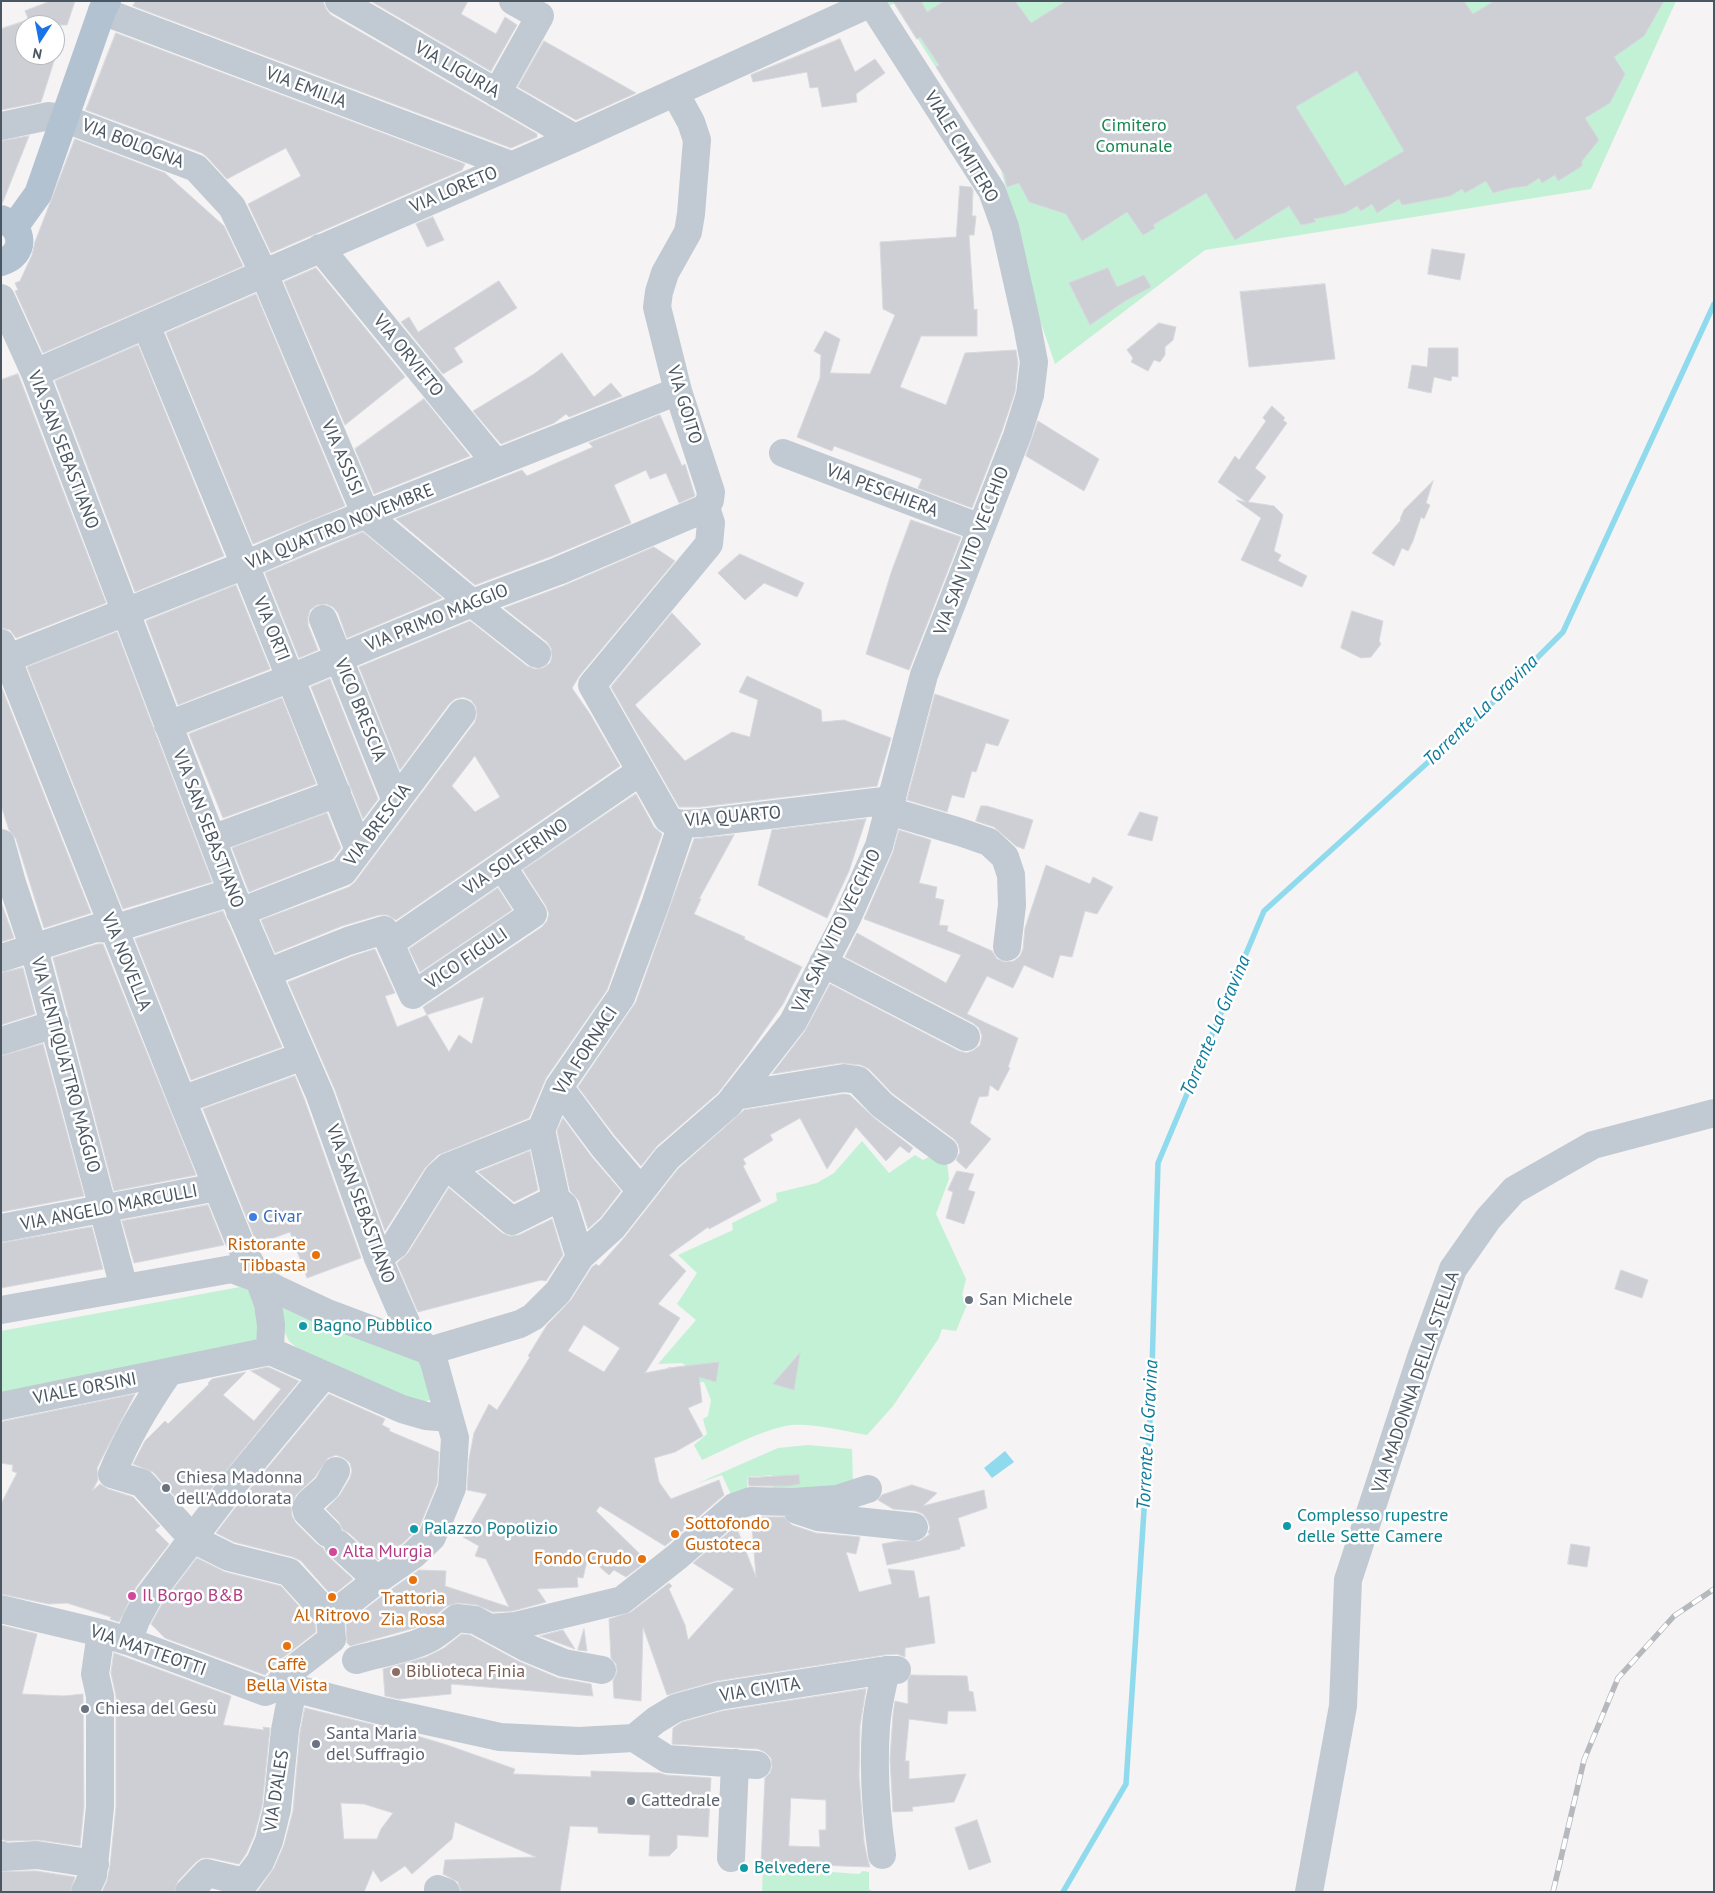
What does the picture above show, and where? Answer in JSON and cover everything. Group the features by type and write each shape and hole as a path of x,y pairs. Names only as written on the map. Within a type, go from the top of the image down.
{"main road":[{"path":"1,262 10,260 18,250 20,237 8,223 38,194 63,118 104,6"}],"street":[{"name":"VIA LIGURIA","path":"339,1 575,138"},
{"path":"497,93 540,16 513,1"},
{"name":"VIA LORETO","path":"34,374 575,138 871,2"},
{"name":"VIALE CIMITERO","path":"871,2 992,191 1005,227 1029,334 1034,362 1030,395"},
{"name":"VIA EMILIA","path":"104,6 511,165"},
{"name":"VIA GOITO","path":"592,684 709,544 711,523 706,508 711,492 678,391 657,307 665,272 688,232 697,140 691,122 674,93"},
{"path":"1,126 49,116 63,118"},
{"name":"VIA BOLOGNA","path":"63,118 196,168 232,206 264,274"},
{"name":"VIA ORVIETO","path":"320,248 496,464"},
{"name":"VIA ASSISI","path":"264,274 366,515 537,654"},
{"name":"VIA SAN SEBASTIANO","path":"1,298 34,374 236,902 320,1095 378,1258 411,1334 429,1351"},
{"name":"VIA ORTI","path":"146,325 291,678 359,850"},
{"name":"VIA QUATTRO NOVEMBRE","path":"3,654 124,613 245,566 316,534 678,391"},
{"name":"VIA SAN VITO VECCHIO","path":"429,1351 520,1324 532,1317 558,1292 580,1257 612,1228 667,1158 729,1104 793,1022 847,918 879,846 924,675 1017,436 1030,395"},
{"name":"VIA PESCHIERA","path":"783,453 981,528"},
{"name":"VIA PRIMO MAGGIO","path":"168,725 291,678 472,603 558,571 706,508"},
{"name":"VICO BRESCIA","path":"323,619 396,801"},
{"name":"VIA NOVELLA","path":"3,654 217,1187 242,1248 259,1279 268,1304 271,1325 270,1351"},
{"name":"VIA QUARTO","path":"592,684 668,819 673,822 682,824 891,806"},
{"name":"VIA BRESCIA","path":"1,958 96,928 113,929 236,902 343,872 462,713"},
{"name":"VIA SOLFERINO","path":"267,973 348,941 387,936 502,866 641,771"},
{"path":"212,840 337,793"},
{"path":"891,806 989,842 1005,857 1011,875 1012,905 1008,947"},
{"name":"VIA FORNACI","path":"541,1130 559,1087 620,996 656,902 682,824"},
{"name":"VIA VENTIQUATTRO MAGGIO","path":"1,843 7,885 34,948 124,1288"},
{"name":"VICO FIGULI","path":"387,936 413,995 533,914 502,866"},
{"path":"823,963 966,1038"},
{"path":"1,1041 55,1024"},
{"path":"182,1100 303,1056"},
{"path":"735,1096 844,1078 858,1080 882,1105 944,1151"},
{"path":"559,1087 603,1146 641,1190"},
{"name":"VIA MADONNA DELLA STELLA","path":"1309,1892 1343,1706 1348,1580 1421,1357 1453,1269 1488,1219 1514,1190 1593,1145 1714,1113"},
{"path":"378,1258 395,1245 438,1176 448,1167 541,1130 556,1199 564,1206 580,1257"},
{"path":"448,1167 512,1221 556,1199"},
{"name":"VIA ANGELO MARCULLI","path":"1,1228 217,1187"},
{"path":"1,1310 232,1269 259,1279 325,1312 429,1351 455,1438 452,1488 432,1537 414,1555 377,1580 287,1674 285,1688"},
{"path":"270,1351 402,1409 426,1416 449,1418"},
{"name":"VIALE ORSINI","path":"1,1406 270,1351"},
{"name":"VIALE ORSINI","path":"169,1372 146,1405 112,1474 142,1482 193,1539"},
{"path":"128,1641 136,1620 150,1596 233,1485 324,1375"},
{"path":"336,1471 327,1487 306,1508 307,1512 377,1580"},
{"path":"490,1628 515,1626 622,1600 678,1556 734,1507 751,1501 776,1502 837,1499 868,1489"},
{"path":"776,1502 818,1517 914,1528"},
{"path":"193,1539 229,1557 289,1572 356,1660 360,1705"},
{"name":"VIA MATTEOTTI","path":"1,1609 128,1641 265,1692 285,1688 500,1737 579,1741 634,1738"},
{"path":"356,1660 380,1652 410,1646 430,1638 457,1618 475,1620 525,1647 564,1663 602,1670"},
{"path":"85,1892 93,1875 95,1864 100,1807 100,1696 95,1674 101,1633"},
{"name":"VIA CIVITA","path":"634,1738 656,1720 676,1708 719,1696 892,1670 876,1736 875,1775 882,1855"},
{"name":"VIA D'ALES","path":"192,1889 207,1873 248,1887 260,1862 269,1841 277,1809 286,1730 285,1688"},
{"path":"634,1738 667,1759 746,1764 731,1858"},
{"path":"1,1855 4,1857 37,1855 95,1864"}],"green space":[{"name":"Cimitero Comunale","path":"884,1 1676,1 1591,189 1205,250 1055,364 1028,285 1017,228 1001,170 895,3 887,7"},
{"path":"862,1141 889,1173 915,1155 923,1160 937,1153 947,1161 949,1179 936,1214 966,1279 962,1296 969,1300 956,1331 942,1329 939,1338 893,1406 867,1435 814,1426 785,1426 754,1436 702,1460 694,1445 707,1434 703,1419 708,1416 711,1400 704,1382 690,1383 685,1365 682,1363 658,1364 696,1320 677,1304 697,1273 678,1255 733,1230 732,1223 777,1201 776,1193 817,1183 834,1173"},
{"path":"240,1287 251,1291 263,1330 256,1340 1,1403 1,1331"},
{"path":"293,1306 412,1353 428,1375 431,1387 430,1400 422,1403 298,1349 289,1341 279,1321 282,1307"},
{"path":"808,1445 852,1449 853,1483 849,1487 773,1491 772,1475 747,1477 748,1495 734,1501 722,1475 696,1484 778,1448"},
{"path":"763,1867 859,1874 863,1871 869,1872 869,1889 873,1892 762,1892"}],"water":[{"path":"1005,1451 1014,1462 992,1478 984,1468"}],"building":[{"path":"51,1 75,1 67,25 65,25 65,15 27,15 25,11"},
{"path":"136,1 323,1 331,15 537,134 537,137 511,148 133,6"},
{"path":"371,1 468,1 461,14 496,34 505,17 517,25 491,71"},
{"name":"Cimitero Comunale","path":"893,1 921,1 927,12 944,1 1015,1 1031,23 1066,1 1464,1 1473,14 1494,1 1664,1 1644,36 1614,57 1625,74 1610,103 1585,118 1599,140 1582,161 1582,166 1558,181 1555,175 1542,183 1539,178 1527,186 1493,193 1486,181 1465,193 1462,189 1450,196 1402,205 1399,199 1377,213 1372,204 1361,211 1357,206 1345,213 1314,219 1316,222 1301,225 1289,206 1235,240 1206,193 1153,225 1155,228 1143,235 1127,212 1082,241 1066,214 1029,202 1019,183 1007,187 1004,174 936,67 939,65 920,37 917,39","holes":["1357,71 1404,151 1345,186 1296,107"]},
{"path":"15,24 15,65 53,65 41,102 1,110 1,29"},
{"path":"116,33 465,164 462,170 271,253 248,204 301,176 286,148 227,179 202,153 86,110"},
{"path":"840,39 855,72 875,59 885,73 856,94 857,102 822,107 818,87 810,88 807,72 753,82 751,75"},
{"path":"544,41 636,93 576,120 518,87"},
{"path":"29,136 2,204 1,204 1,141"},
{"path":"75,139 165,173 224,226 243,266 43,353 15,291 18,290 15,283 20,281 32,255 35,242"},
{"path":"960,186 971,187 973,190 972,216 976,216 974,235 969,235 974,310 977,309 977,336 921,336 900,387 946,405 965,353 1016,350 1018,363 1015,392 972,508 918,488 922,479 834,446 832,451 797,437 820,378 821,355 814,351 825,331 840,339 830,373 870,374 895,315 883,309 880,242 956,237"},
{"path":"433,217 444,240 427,247 416,224"},
{"path":"1432,249 1465,254 1460,280 1428,274"},
{"path":"316,268 405,377 345,425 284,282"},
{"path":"1108,268 1117,287 1144,275 1151,287 1125,301 1090,325 1069,283"},
{"path":"499,281 517,308 454,348 463,362 443,374 401,322 409,317 418,332"},
{"path":"1325,284 1335,359 1249,367 1240,292"},
{"path":"256,294 345,506 253,544 166,333"},
{"path":"1159,323 1176,327 1173,340 1165,347 1165,355 1160,362 1154,360 1148,371 1131,362 1133,358 1127,350"},
{"path":"138,345 224,556 135,592 55,381"},
{"path":"1429,348 1458,348 1458,377 1452,376 1451,381 1434,377 1431,393 1408,388 1412,365 1427,367"},
{"path":"562,353 594,397 611,383 622,396 569,417 566,414 554,423 501,444 473,411 534,374"},
{"path":"18,374 106,603 16,638 10,630 1,628 1,380"},
{"path":"424,399 470,456 374,494 355,449"},
{"path":"1272,406 1285,418 1283,420 1287,423 1255,468 1266,477 1248,502 1274,506 1283,515 1274,551 1281,555 1278,561 1307,576 1302,587 1241,560 1261,518 1236,500 1246,502 1218,482 1235,456 1239,460 1266,421 1263,418"},
{"path":"660,415 682,466 685,464 695,496 679,503 666,473 650,479 646,470 614,485 631,523 552,556 475,585 396,519 522,470 527,476 593,447 589,443"},
{"path":"1038,421 1099,459 1084,491 1026,456"},
{"path":"1433,481 1426,503 1430,505 1424,519 1421,517 1408,551 1402,548 1394,566 1372,553 1401,520 1404,510"},
{"path":"911,520 961,537 909,670 866,654 891,573"},
{"path":"363,532 442,598 347,638 338,613 333,607 326,604 317,605 310,610 308,625 318,650 299,658 265,573"},
{"path":"654,547 675,561 580,675 572,688 590,714 620,766 396,920 387,915 379,915 342,926 275,953 261,920 349,887 355,882 475,722 477,715 476,707 471,700 463,697 455,699 449,704 400,770 359,667 470,621 527,666 535,669 543,668 550,663 552,657 551,648 547,642 504,608 563,586","holes":["475,756 500,797 475,812 452,786"]},
{"path":"740,554 804,583 797,597 764,583 745,600 718,573"},
{"path":"236,585 270,669 178,705 146,621"},
{"path":"1352,611 1383,621 1379,641 1381,644 1371,657 1361,658 1341,648"},
{"path":"672,613 701,644 635,705 685,761 732,732 750,737 758,700 739,692 747,676 821,710 822,722 844,720 891,738 877,786 700,807 679,807 611,687"},
{"path":"117,632 212,882 123,909 27,667"},
{"path":"330,679 378,799 363,819 311,687"},
{"path":"1,686 91,913 44,928 16,839 9,830 1,805"},
{"path":"935,694 1009,720 998,746 986,743 976,772 972,771 964,798 952,795 947,812 907,800"},
{"path":"282,698 316,784 223,818 189,734"},
{"path":"636,794 654,827 662,834 607,990 546,1078 529,1118 438,1155 425,1168 385,1231 335,1090 288,982 375,949 395,993 385,996 397,1027 427,1015 423,1007 542,927 547,921 549,914 546,906 523,870","holes":["484,997 472,1044 459,1035 449,1052 427,1015"]},
{"path":"981,806 987,806 1033,820 1024,849 1016,846 994,827 976,821"},
{"path":"1140,812 1158,817 1152,841 1128,835"},
{"path":"327,813 341,848 333,859 249,892 232,848"},
{"path":"866,819 849,871 827,918 758,885 772,830"},
{"path":"899,830 931,840 919,883 937,887 935,898 944,900 939,925 948,926 947,931 992,951 997,959 1005,962 1014,961 1020,956 1023,949 1025,928 1046,865 1090,884 1093,877 1113,887 1097,914 1085,911 1072,957 1060,955 1053,978 1024,965 1013,988 987,976 967,1014 1018,1038 1008,1067 1010,1068 998,1091 990,1085 988,1096 979,1097 970,1123 991,1139 966,1169 956,1160 960,1152 958,1144 954,1139 892,1093 869,1069 861,1065 841,1063 772,1074 805,1031 830,984 959,1051 967,1053 980,1045 982,1036 979,1028 973,1023 845,957 857,933 946,983 961,955 864,919 893,852"},
{"path":"734,835 699,899 701,899 694,914 745,937 744,939 802,967 783,1004 718,1093 657,1146 641,1166 615,1136 578,1087 636,1002 694,839"},
{"path":"498,888 512,910 420,972 409,949"},
{"path":"1,902 14,938 1,942"},
{"path":"223,911 282,1047 191,1080 135,939"},
{"path":"103,944 196,1175 114,1191 53,958"},
{"path":"23,968 35,1014 1,1025 1,973"},
{"path":"43,1044 84,1196 1,1212 1,1056"},
{"path":"295,1076 361,1258 307,1278 290,1232 257,1244 203,1109"},
{"path":"844,1094 850,1095 873,1117 913,1148 909,1153 900,1146 886,1161 856,1127 827,1169 800,1118 770,1135 773,1140 743,1159 746,1164 743,1166 761,1201 709,1229 708,1227 669,1255 686,1271 658,1304 680,1318 645,1373 671,1368 668,1368 719,1362 716,1382 699,1377 702,1402 688,1408 703,1436 675,1452 654,1458 659,1482 671,1499 719,1480 724,1495 665,1546 600,1506 596,1511 647,1561 626,1577 614,1570 609,1575 588,1557 583,1578 577,1577 578,1587 537,1589 546,1602 513,1611 493,1612 477,1605 458,1603 447,1606 427,1622 414,1628 350,1646 347,1643 346,1624 419,1570 446,1571 445,1586 509,1607 486,1559 475,1556 479,1546 463,1537 487,1494 467,1490 469,1459 474,1433 489,1404 497,1410 530,1357 528,1356 547,1325 571,1300 592,1267 596,1264 599,1266 624,1238 678,1169 744,1110","holes":["584,1325 620,1348 604,1372 568,1351"]},
{"path":"563,1118 591,1156 621,1191 601,1217 588,1229 579,1201 570,1191 557,1131"},
{"path":"530,1151 538,1190 514,1202 478,1172"},
{"path":"957,1171 974,1174 968,1190 975,1192 964,1224 946,1218 953,1192 948,1190"},
{"path":"449,1188 502,1233 510,1236 519,1235 552,1219 563,1255 546,1281 541,1280 418,1312 397,1263 408,1253"},
{"path":"208,1205 224,1245 134,1263 122,1221"},
{"path":"92,1227 103,1269 1,1288 1,1243"},
{"path":"1621,1270 1648,1280 1642,1298 1615,1289"},
{"path":"800,1353 794,1390 773,1384"},
{"path":"268,1367 299,1381 198,1505 190,1496 181,1503 153,1472 133,1464 145,1441 165,1421 168,1424 212,1379 246,1372 223,1395 254,1421 281,1389 251,1371"},
{"path":"135,1394 97,1468 98,1480 92,1491 100,1484 108,1489 133,1497 160,1526 155,1530 169,1544 136,1587 119,1622 110,1619 111,1617 67,1603 49,1604 1,1594 1,1504 17,1473 12,1471 13,1465 1,1463 1,1422"},
{"path":"329,1394 385,1419 382,1425 390,1429 389,1431 439,1452 437,1484 419,1528 403,1543 378,1560 349,1533 343,1530 339,1522 326,1509 340,1495 350,1478 352,1471 350,1463 344,1458 336,1455 328,1458 315,1477 296,1495 291,1506 292,1516 296,1523 353,1579 332,1596 301,1561 293,1557 234,1542 216,1533"},
{"path":"799,1475 800,1484 788,1486 749,1486 748,1478"},
{"path":"912,1485 937,1493 923,1506 984,1490 987,1508 958,1518 965,1546 960,1547 960,1549 887,1565 882,1544 898,1541 920,1541 930,1534 928,1533 930,1528 928,1521 923,1514 916,1511 893,1509 878,1500 882,1495"},
{"path":"761,1517 784,1517 792,1525 816,1533 860,1537 856,1554 846,1552 859,1592 892,1584 888,1569 914,1571 919,1598 929,1596 935,1643 905,1648 905,1657 897,1654 884,1655 716,1681 667,1695 643,1627 641,1701 614,1698 613,1681 617,1672 616,1664 611,1658 609,1619 631,1612 669,1583 672,1586 669,1589 685,1625 688,1640 734,1589 693,1563 736,1526 756,1577 752,1525"},
{"path":"1571,1544 1590,1547 1587,1567 1568,1564"},
{"path":"197,1558 225,1572 281,1586 315,1624 316,1632 277,1662 265,1675 165,1638 151,1624 162,1604"},
{"path":"1,1625 37,1634 22,1694 64,1696 83,1694 84,1806 80,1846 39,1840 7,1841 1,1839"},
{"path":"584,1629 587,1651 578,1650"},
{"path":"563,1630 575,1649 540,1636"},
{"path":"462,1634 470,1635 518,1661 558,1678 591,1684 593,1696 451,1684 451,1694 399,1699 385,1696 383,1669 426,1657 444,1648"},
{"path":"114,1653 231,1696 223,1725 264,1730 263,1727 270,1728 262,1806 254,1836 246,1854 239,1864 202,1858 178,1881 174,1892 102,1892 107,1881 110,1866 116,1807 116,1696 111,1673"},
{"path":"911,1675 967,1676 969,1691 973,1692 976,1711 948,1711 947,1724 909,1719 905,1761 909,1761 909,1779 966,1774 954,1802 912,1807 913,1811 893,1812 890,1759 893,1715 895,1701 908,1704 908,1680"},
{"path":"866,1689 860,1726 859,1776 864,1841 870,1867 761,1863 765,1778 770,1773 772,1767 771,1758 765,1752 758,1749 672,1744 673,1728 682,1722 722,1711","holes":["791,1798 826,1800 826,1830 819,1830 820,1847 789,1846"]},
{"path":"305,1708 404,1732 447,1745 515,1769 513,1774 591,1777 591,1771 660,1773 711,1778 708,1837 677,1835 677,1848 669,1856 649,1856 650,1835 598,1833 598,1827 570,1826 560,1892 464,1892 461,1891 458,1882 443,1874 445,1860 536,1857 455,1822 452,1839 412,1874 405,1866 381,1882 373,1870 364,1892 257,1892 274,1868 284,1845 293,1811 300,1732","holes":["341,1803 364,1804 393,1813 381,1829 377,1839 344,1839"]},
{"path":"977,1820 991,1862 969,1870 955,1828"},
{"path":"36,1871 75,1877 70,1892 1,1892 1,1872"}],"waterway":[{"name":"Torrente La Gravina","path":"1063,1892 1126,1784 1151,1404 1158,1163 1264,911 1479,716 1563,632 1714,304"}],"railway":[{"path":"1553,1892 1584,1760 1618,1678 1674,1616 1714,1589"}],"place":[{"name":"Civar","path":"253,1217"},
{"name":"Ristorante Tibbasta","path":"316,1255"},
{"name":"San Michele","path":"969,1300"},
{"name":"Bagno Pubblico","path":"303,1326"},
{"name":"Chiesa Madonna dell'Addolorata","path":"166,1488"},
{"name":"Complesso rupestre delle Sette Camere","path":"1287,1526"},
{"name":"Palazzo Popolizio","path":"414,1529"},
{"name":"Sottofondo Gustoteca","path":"675,1534"},
{"name":"Alta Murgia","path":"333,1552"},
{"name":"Fondo Crudo","path":"642,1559"},
{"name":"Trattoria Zia Rosa","path":"413,1580"},
{"name":"Il Borgo B&B","path":"132,1596"},
{"name":"Al Ritrovo","path":"332,1597"},
{"name":"Caffè Bella Vista","path":"287,1646"},
{"name":"Biblioteca Finia","path":"396,1672"},
{"name":"Chiesa del Gesù","path":"85,1709"},
{"name":"Santa Maria del Suffragio","path":"316,1744"},
{"name":"Cattedrale","path":"631,1801"},
{"name":"Belvedere","path":"744,1868"}]}
